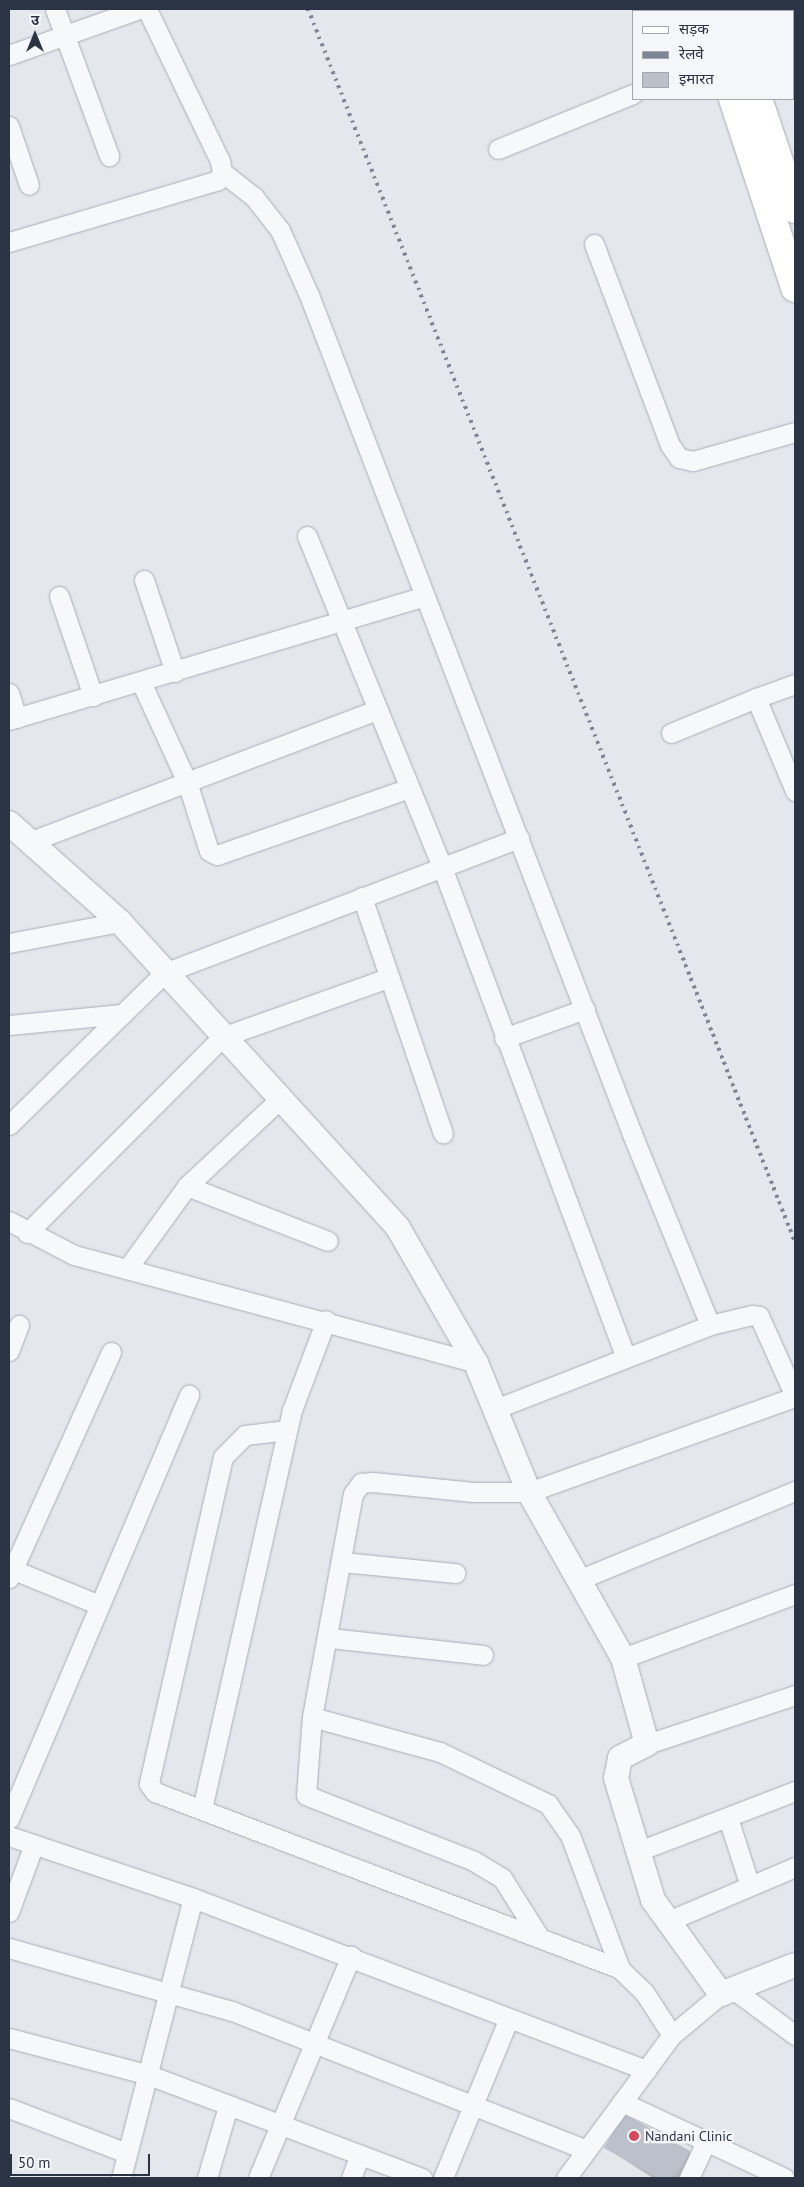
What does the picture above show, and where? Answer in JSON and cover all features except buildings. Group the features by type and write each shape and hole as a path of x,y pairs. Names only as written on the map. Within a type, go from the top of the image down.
{"main road":[{"path":"733,100 795,288"},
{"path":"758,100 795,209"}],"street":[{"path":"55,9 109,156"},
{"path":"9,55 139,9"},
{"path":"146,9 222,172 254,197 280,230 710,1324"},
{"path":"498,149 632,94"},
{"path":"9,126 29,185"},
{"path":"9,242 208,185 222,172"},
{"path":"594,244 670,445 679,458 693,461 795,432"},
{"path":"307,536 376,710 442,867 504,1038 626,1358"},
{"path":"144,580 175,672"},
{"path":"60,596 93,696"},
{"path":"9,693 13,719 342,623 424,596"},
{"path":"141,682 187,782 209,851 217,855 409,788"},
{"path":"671,733 795,684"},
{"path":"756,698 795,791"},
{"path":"30,842 376,710"},
{"path":"9,823 120,922 222,1037 282,1096 398,1228 476,1364 495,1408 519,1492 578,1580 622,1658 647,1744"},
{"path":"9,1125 164,973 519,838"},
{"path":"362,897 388,978 444,1134"},
{"path":"9,943 120,922"},
{"path":"28,1233 222,1037 388,978"},
{"path":"504,1038 585,1009"},
{"path":"9,1025 121,1014"},
{"path":"127,1269 187,1186 282,1096"},
{"path":"187,1186 328,1241"},
{"path":"9,1221 28,1233 74,1255 326,1320 476,1364"},
{"path":"495,1408 710,1324 759,1316 795,1397 519,1492 474,1492 361,1483 353,1494 330,1638 312,1718 305,1788 309,1799 474,1861 502,1878 540,1938"},
{"path":"202,1809 287,1430 294,1403 326,1320"},
{"path":"9,1351 19,1324"},
{"path":"98,1605 10,1572 111,1352"},
{"path":"9,1819 98,1605 189,1395"},
{"path":"287,1430 245,1435 223,1457 150,1771 149,1784 155,1792 620,1969 644,1992 675,2031"},
{"path":"578,1580 795,1491"},
{"path":"342,1562 455,1573"},
{"path":"622,1658 795,1594"},
{"path":"330,1638 483,1655"},
{"path":"795,1695 647,1744 620,1758 615,1767 636,1852 653,1900 723,1993 795,2036"},
{"path":"312,1718 440,1752 548,1804 570,1835 620,1969"},
{"path":"636,1852 795,1791"},
{"path":"728,1818 750,1886"},
{"path":"9,1836 193,1898 351,1956 508,2020 646,2070"},
{"path":"9,1912 34,1844"},
{"path":"668,1921 795,1867"},
{"path":"121,2178 193,1898"},
{"path":"9,1948 169,1990 315,2041 472,2106 586,2150"},
{"path":"258,2178 351,1956"},
{"path":"566,2178 675,2031 723,1993 795,1965"},
{"path":"443,2178 508,2020"},
{"path":"9,2038 149,2075 422,2178"},
{"path":"622,2102 784,2178"},
{"path":"206,2178 228,2106"},
{"path":"9,2108 127,2153"},
{"path":"689,2178 706,2142"},
{"path":"351,2178 360,2155"}],"railway":[{"path":"308,9 795,1242"}],"place":[{"name":"Nandani Clinic","path":"634,2136"}]}
